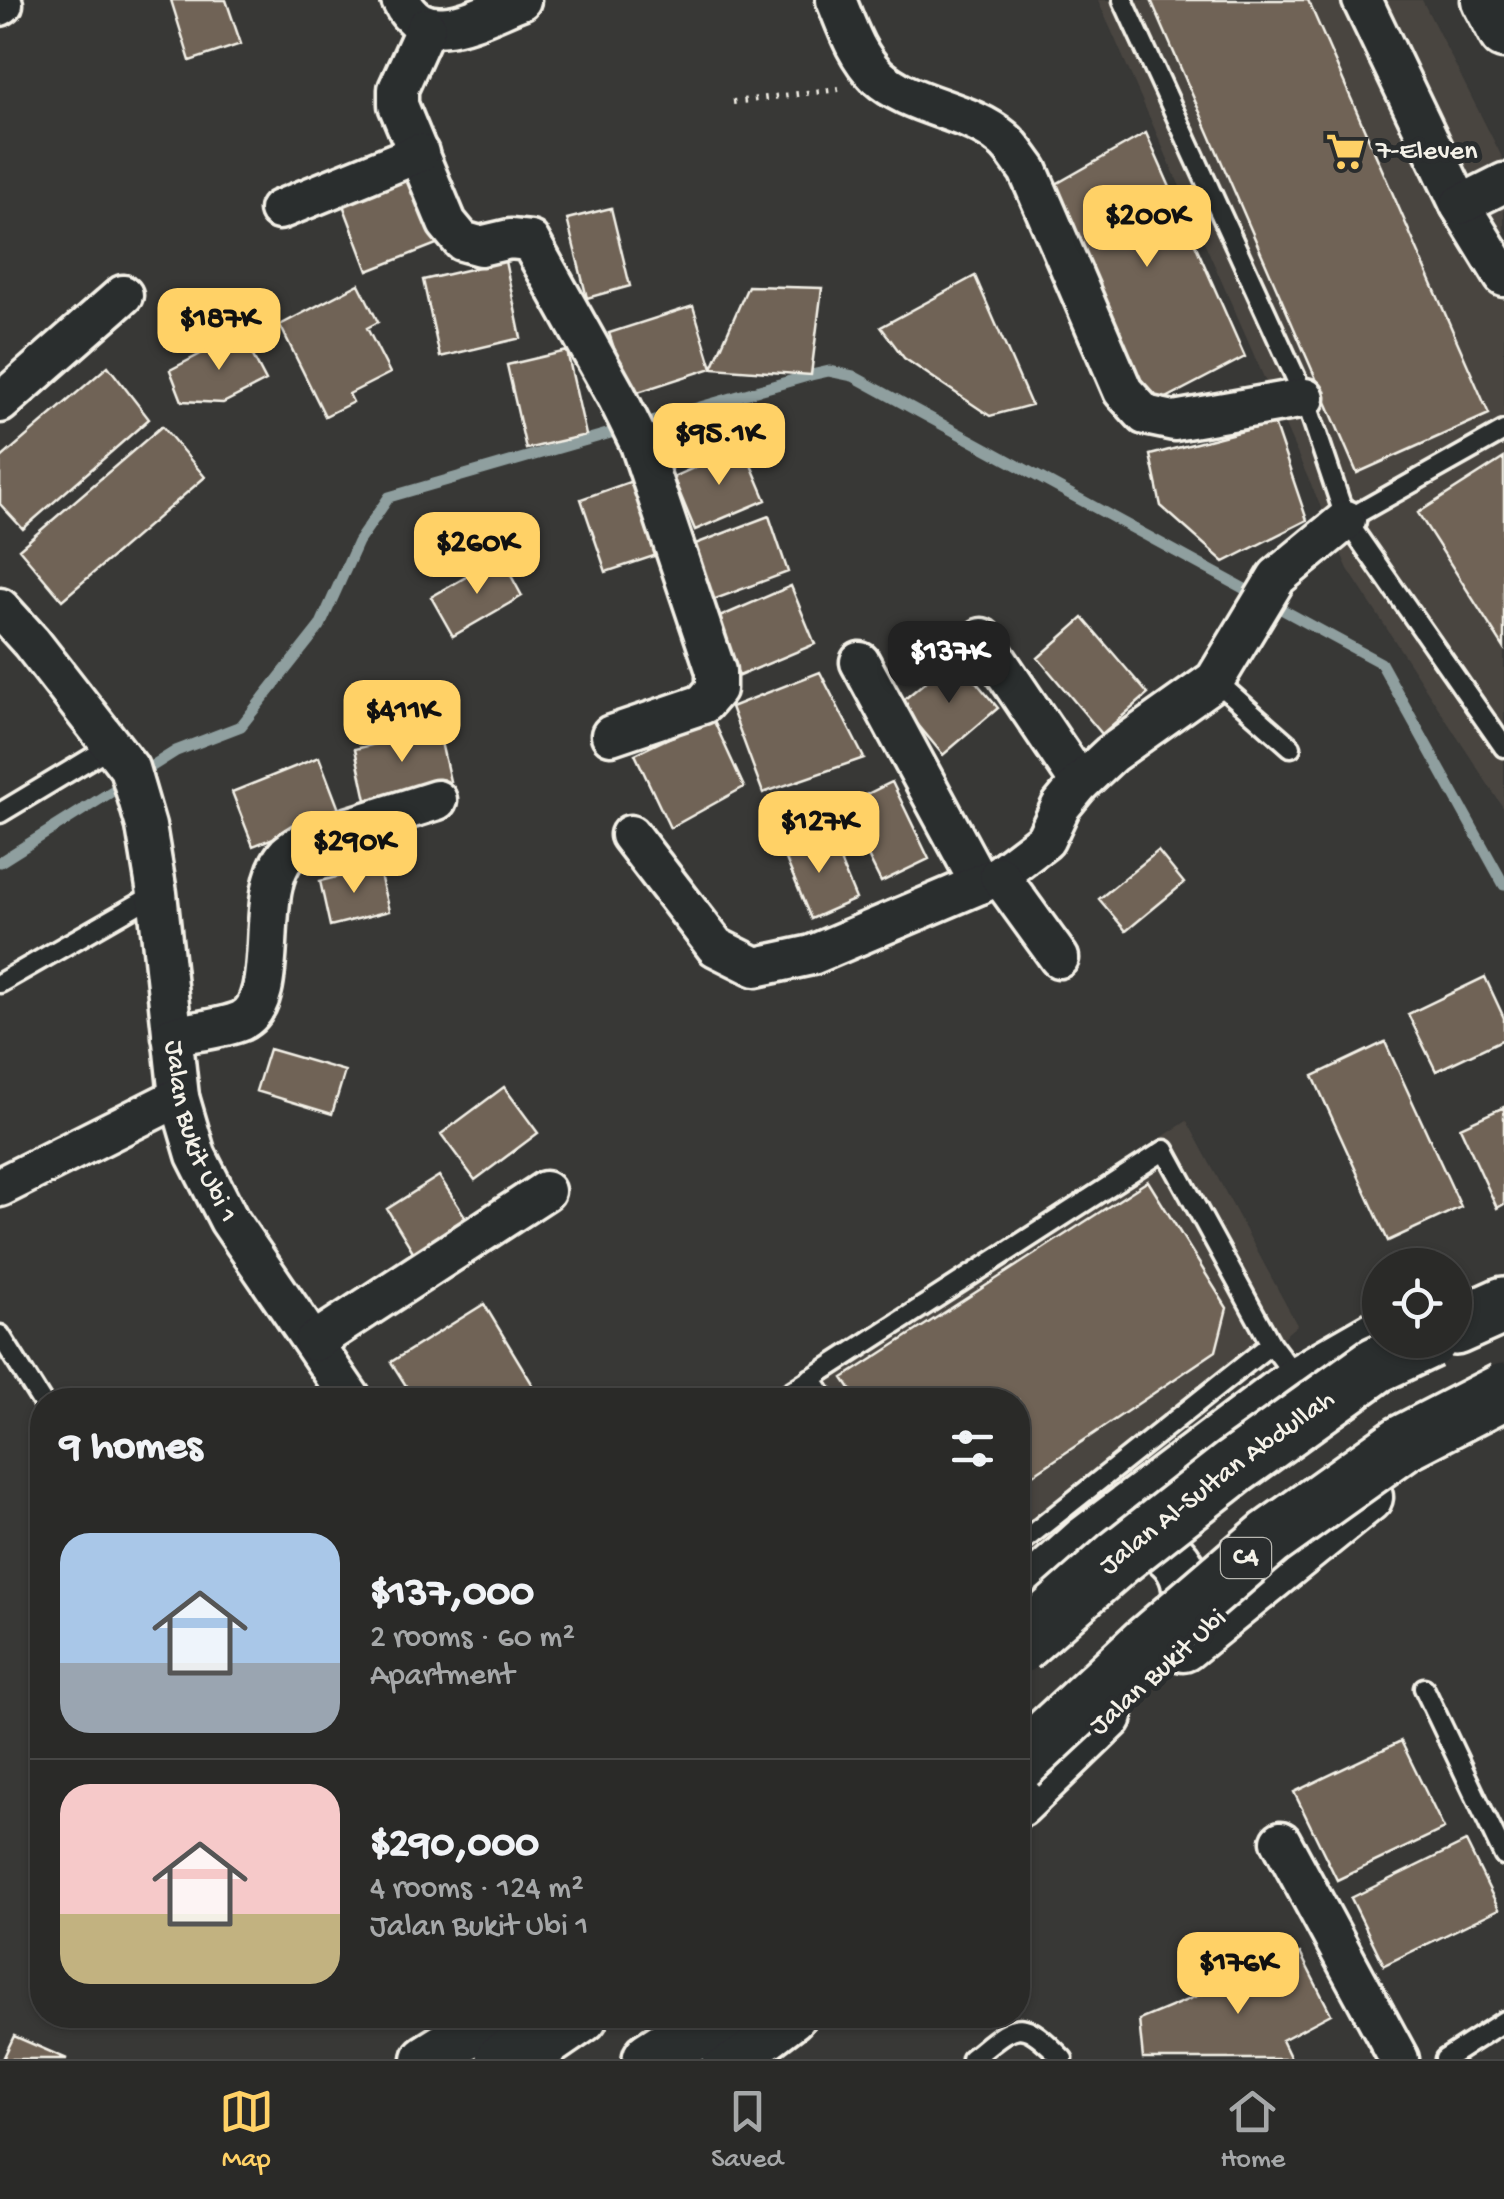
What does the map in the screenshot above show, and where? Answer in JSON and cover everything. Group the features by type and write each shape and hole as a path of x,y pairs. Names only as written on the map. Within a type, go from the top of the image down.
{"main road":[{"path":"1472,1319 1504,1305"},
{"name":"Jalan Al-Sultan Abdullah","path":"1030,1635 1118,1558 1234,1467 1391,1358"},
{"name":"C4","path":"1030,1753 1148,1643 1270,1538 1403,1443 1504,1391"},
{"path":"505,2059 561,2028"},
{"path":"651,2059 736,2046"}],"street":[{"path":"521,0 448,28 413,13 398,105 448,223 462,241 480,246 510,239 530,241 640,444 716,671 716,690 703,704 612,735"},
{"path":"836,0 858,52 879,78 1003,139 1028,170 1123,390 1145,415 1174,421 1305,398"},
{"path":"1362,0 1460,205 1504,277"},
{"path":"1486,0 1504,34"},
{"path":"279,210 419,154"},
{"path":"1460,205 1504,183"},
{"path":"0,404 124,295"},
{"path":"630,835 716,947 756,966 812,954 989,880 1046,840 1061,806 1111,754 1215,680 1276,577 1346,520"},
{"path":"0,608 15,651 121,756"},
{"path":"982,638 1080,783"},
{"path":"860,662 989,880 1059,958"},
{"name":"Jalan Bukit Ubi 1","path":"121,756 146,826 179,1097 196,1155 229,1220 344,1388"},
{"path":"172,1036 240,1021 252,1014 261,1000 269,900 288,853 306,840 436,800"},
{"path":"0,1187 179,1097"},
{"path":"314,1342 546,1191"},
{"path":"1472,1290 1504,1279"},
{"path":"1030,1590 1284,1362 1362,1338"},
{"name":"Jalan Bukit Ubi","path":"1030,1792 1175,1653 1385,1484 1504,1417"},
{"path":"1084,1542 1124,1534 1161,1546 1183,1568 1188,1599 1175,1653"},
{"path":"1281,1841 1399,2059"},
{"path":"427,2059 476,2028"},
{"path":"736,2046 769,2028"}],"lane":[{"path":"1124,0 1305,398 1346,520 1504,747"},
{"path":"1346,520 1504,432"},
{"path":"1215,680 1291,747"},
{"path":"0,813 121,756"},
{"path":"0,983 157,893"},
{"path":"796,1388 1164,1150 1284,1362 1030,1537"},
{"path":"0,1336 33,1388"},
{"path":"811,1378 818,1388"},
{"path":"1424,1688 1504,1856"},
{"path":"1445,2059 1504,2021"},
{"path":"971,2059 1004,2032 1017,2028"},
{"path":"1023,2028 1036,2032 1063,2059"}],"path":[{"path":"734,102 838,89 879,78"}],"shaded area":[{"path":"1098,0 1422,0 1504,161 1504,809 1348,569"},
{"path":"1187,1121 1297,1325 1030,1558 1030,1388 776,1388"}],"building":[{"path":"171,0 226,0 241,44 190,61"},
{"path":"1151,0 1308,0 1489,414 1357,473"},
{"path":"1146,133 1245,357 1151,406 1049,188"},
{"path":"411,169 439,243 368,271 340,197"},
{"path":"611,208 630,286 587,298 567,219"},
{"path":"505,261 521,338 440,357 423,280"},
{"path":"975,276 1031,405 990,416 904,358 881,327"},
{"path":"359,284 378,322 367,328 390,373 349,394 353,402 325,416 280,325"},
{"path":"748,286 822,288 811,375 712,368"},
{"path":"693,306 712,368 629,395 609,333"},
{"path":"241,333 266,381 223,403 182,401 170,370"},
{"path":"567,351 586,435 526,449 507,365"},
{"path":"108,366 149,419 23,529 0,504 0,459"},
{"path":"1274,423 1307,520 1224,562 1161,506 1150,455"},
{"path":"162,426 205,477 62,600 19,549"},
{"path":"743,446 766,500 695,530 673,477"},
{"path":"1504,458 1504,648 1418,513"},
{"path":"632,481 657,555 606,572 581,499"},
{"path":"769,516 788,572 710,601 690,546"},
{"path":"501,557 522,596 453,636 431,597"},
{"path":"791,586 815,644 739,676 715,619"},
{"path":"1083,618 1148,694 1102,734 1038,658"},
{"path":"955,657 998,708 943,755 900,703"},
{"path":"820,672 864,758 763,793 731,707"},
{"path":"712,717 744,787 670,828 635,754"},
{"path":"438,729 450,781 366,800 355,749"},
{"path":"319,757 340,812 253,846 232,792"},
{"path":"892,782 929,859 881,882 843,806"},
{"path":"828,832 856,899 811,919 783,852"},
{"path":"1158,851 1184,883 1126,931 1099,899"},
{"path":"378,867 389,911 330,926 320,881"},
{"path":"1485,977 1504,1018 1504,1039 1436,1071 1408,1014"},
{"path":"1385,1042 1461,1207 1388,1241 1313,1076"},
{"path":"269,1049 345,1071 332,1114 256,1091"},
{"path":"504,1087 538,1133 475,1180 441,1134"},
{"path":"1504,1107 1504,1204 1497,1208 1460,1127"},
{"path":"439,1176 470,1224 417,1258 387,1209"},
{"path":"1148,1181 1227,1308 1216,1351 1030,1477 1030,1388 850,1388 843,1378"},
{"path":"484,1304 535,1388 407,1388 391,1362"},
{"path":"1401,1741 1444,1829 1337,1880 1294,1792"},
{"path":"1466,1842 1499,1909 1384,1965 1351,1898"},
{"path":"1300,1953 1331,2014 1282,2040 1291,2059 1143,2059 1139,2020"},
{"path":"14,2036 67,2059 3,2059"}],"waterway":[{"path":"0,862 176,751 241,726 320,626 358,542 389,497 829,371 853,376 1254,594"},
{"path":"1283,610 1381,663 1504,885"}],"place":[{"name":"7-Eleven","path":"1346,152"}]}
